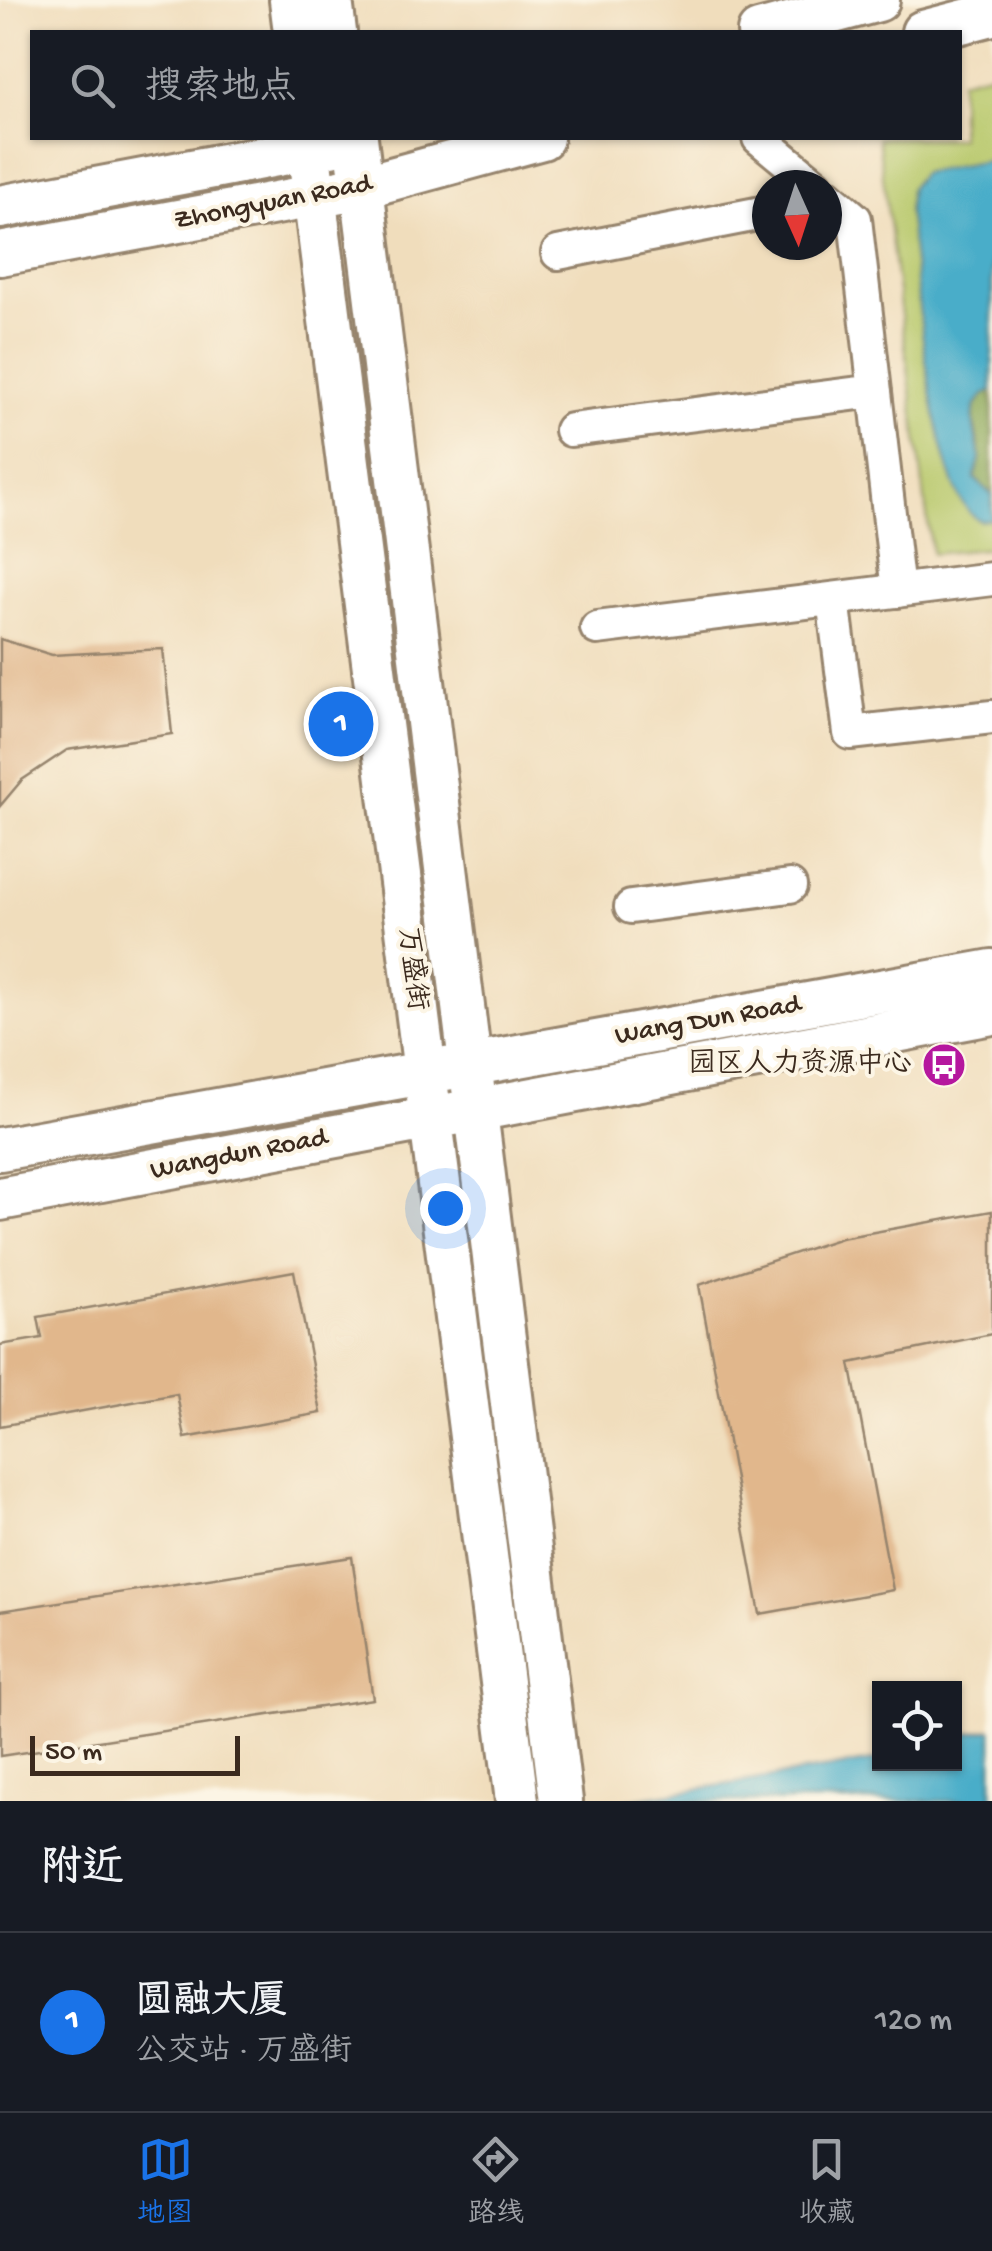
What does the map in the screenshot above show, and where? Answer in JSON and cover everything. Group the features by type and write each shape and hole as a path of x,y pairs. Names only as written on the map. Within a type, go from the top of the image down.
{"main road":[{"path":"291,0 295,30"},
{"path":"331,0 335,30"},
{"path":"766,30 878,0"},
{"path":"932,30 992,14"},
{"name":"Zhongyuan Road","path":"0,207 342,140"},
{"name":"万盛街","path":"359,140 562,1801"},
{"name":"Zhongyuan Road","path":"0,254 362,187 535,140"},
{"name":"万盛街","path":"308,144 516,1801"},
{"name":"Wang Dun Road","path":"424,1069 992,970"},
{"name":"Wang Dun Road","path":"478,1109 992,1014"},
{"name":"Wangdun Road","path":"0,1149 424,1069"},
{"name":"Wangdun Road","path":"0,1199 478,1109"}],"lane":[{"path":"761,140 796,170"},
{"path":"842,209 855,219 898,590"},
{"path":"558,253 752,215"},
{"path":"571,430 875,392"},
{"path":"597,628 992,579"},
{"path":"833,599 850,734 992,717"},
{"path":"631,908 790,886"}],"green space":[{"path":"992,72 992,548 932,554 878,140 962,140 962,80"},
{"path":"992,390 992,495 975,479 979,454 974,414 981,397"}],"water":[{"path":"992,160 992,390 977,403 973,419 980,456 975,479 992,495 992,519 981,521 964,504 938,429 921,328 908,211 910,188 922,173"},
{"path":"992,1729 992,1801 623,1801 872,1761 872,1771 962,1771 962,1735"}],"building":[{"path":"0,639 52,655 163,649 172,734 67,750 22,780 0,806"},
{"path":"992,1211 992,1334 850,1363 893,1590 760,1614 699,1285 841,1238"},
{"path":"294,1271 321,1413 185,1438 177,1394 0,1426 0,1345 42,1338 38,1317"},
{"path":"352,1557 373,1699 0,1756 0,1611"}],"place":[{"name":"圆融大厦","path":"341,724"},
{"name":"园区人力资源中心","path":"944,1065"}]}
